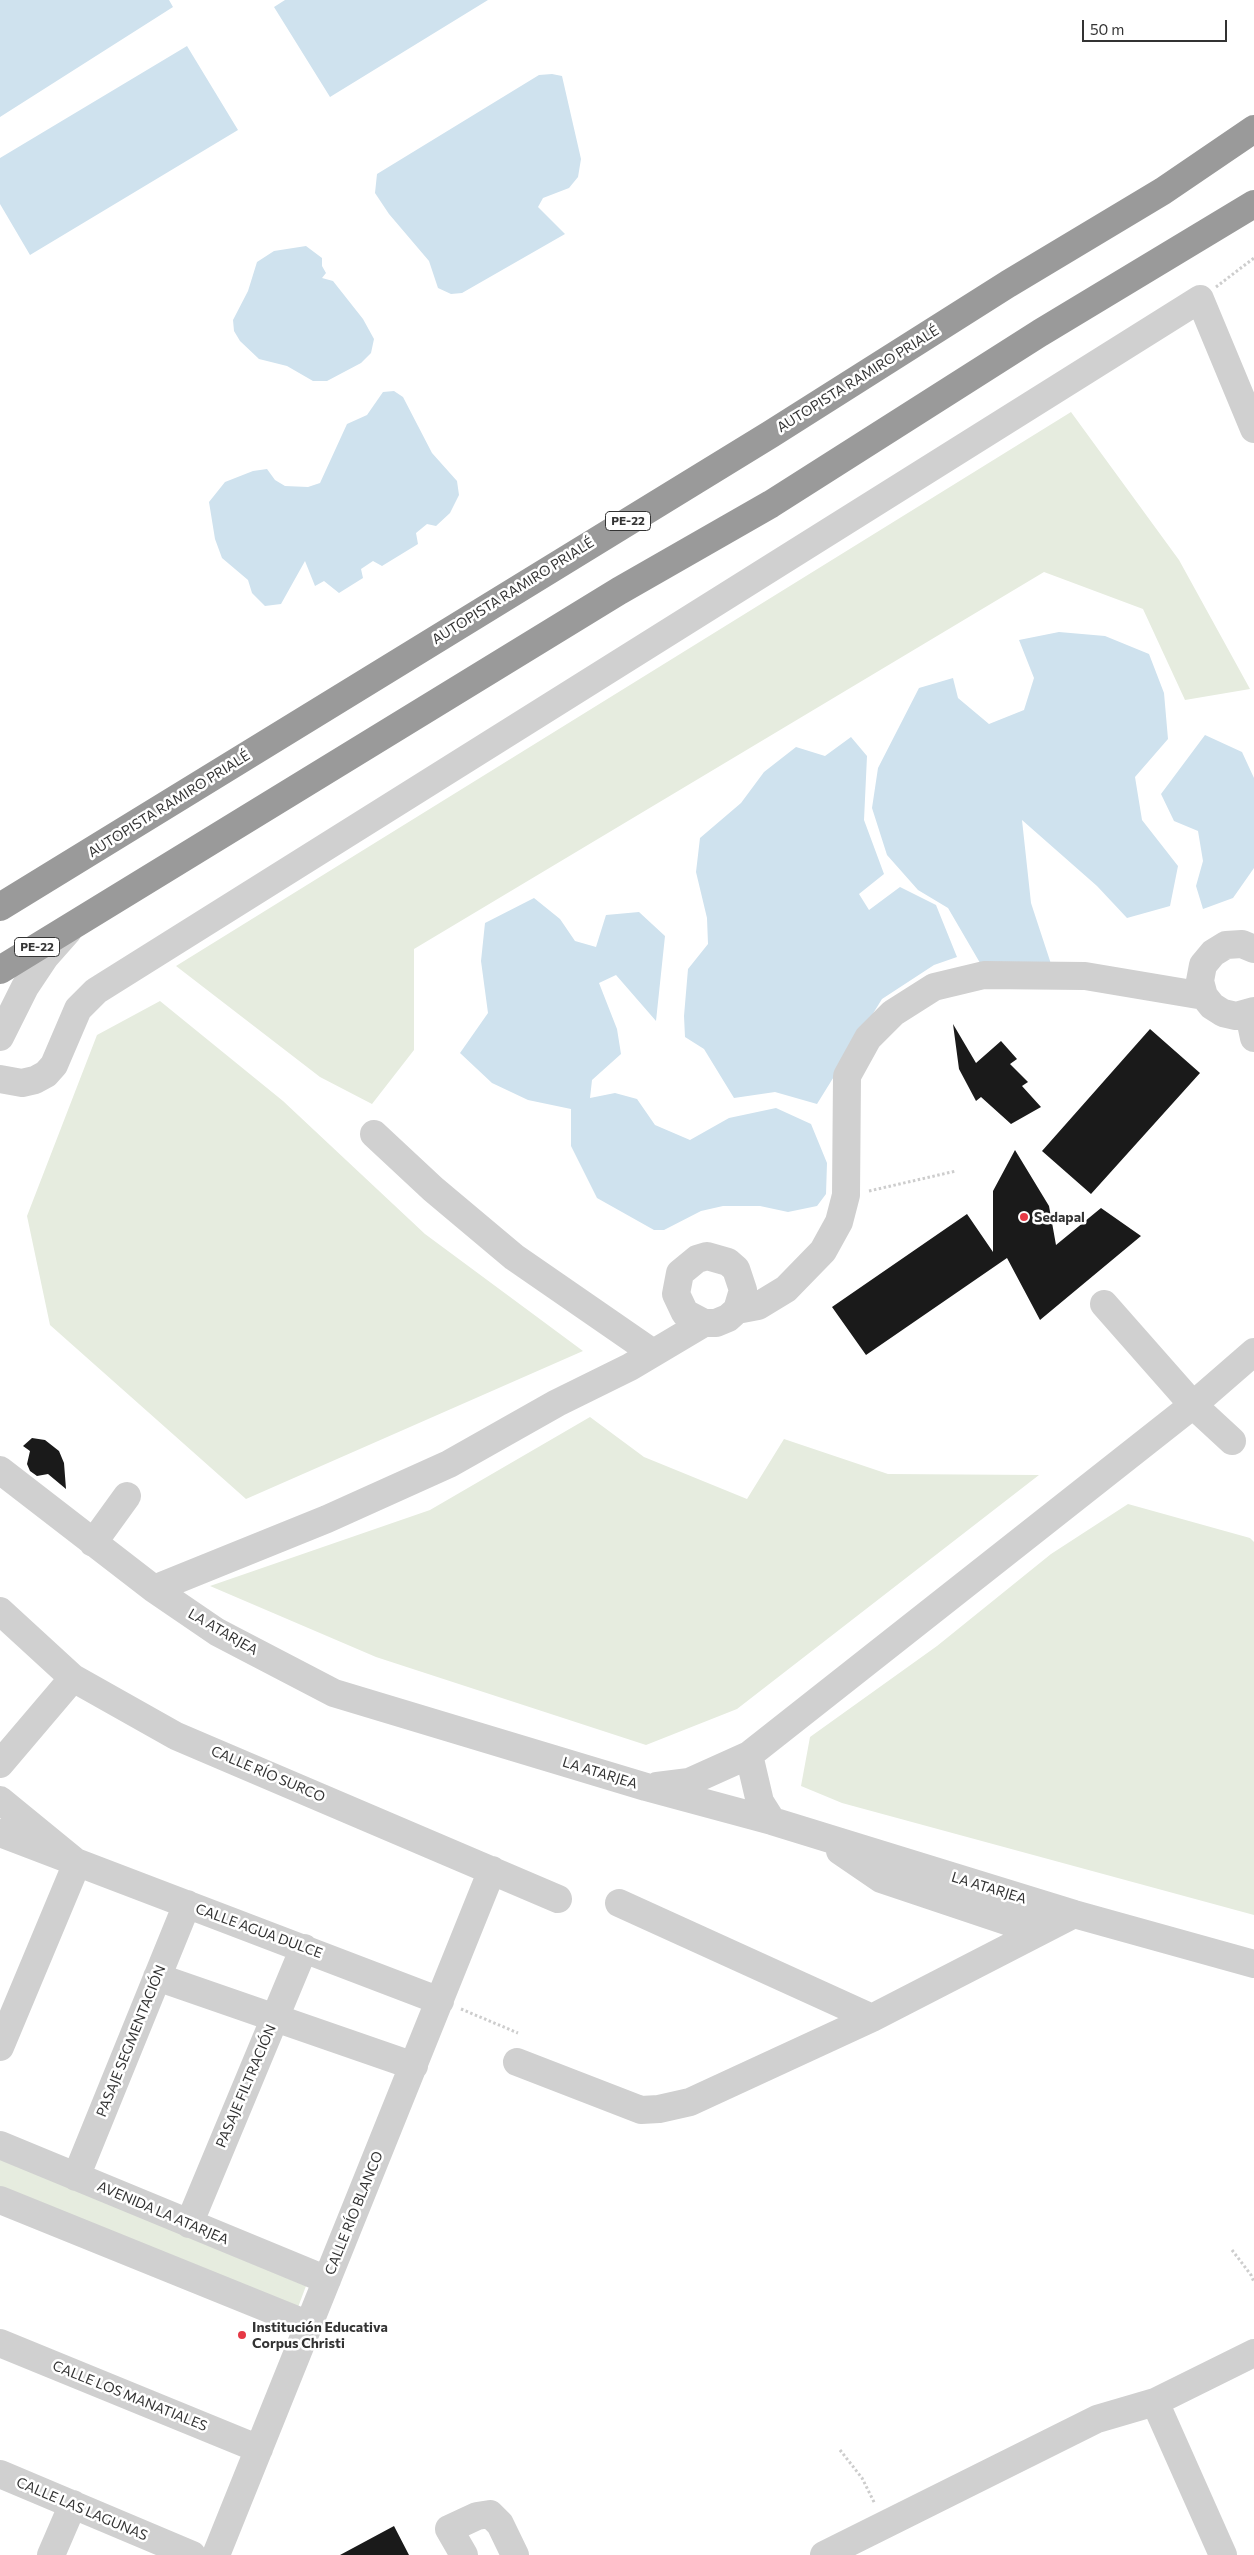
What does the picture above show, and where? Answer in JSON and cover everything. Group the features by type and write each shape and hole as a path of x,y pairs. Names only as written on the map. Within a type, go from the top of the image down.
{"highway":[{"name":"AUTOPISTA RAMIRO PRIALÉ","path":"0,907 1163,191 1254,130"},
{"name":"PE-22","path":"0,970 610,596 771,504 1040,333 1254,204"}],"street":[{"path":"0,1079 22,1083 35,1080 46,1074 54,1066 78,1009 96,991 1200,299 1254,429"},
{"path":"0,894 72,864"},
{"path":"0,1036 24,987 45,957 74,924"},
{"path":"1252,1021 1223,1013 1212,1006 1204,996 1200,981 1204,965 1213,953 1226,946 1242,944 1254,949"},
{"path":"737,1310 743,1290 736,1269 728,1262 707,1256 697,1259 680,1273 676,1294 685,1313 704,1323 716,1323 728,1318 737,1310 758,1306 786,1289 824,1251 839,1222 846,1195 847,1076 868,1038 893,1013 934,987 984,975 1035,974 1085,976 1204,996"},
{"path":"374,1134 432,1189 514,1257 653,1354"},
{"path":"1104,1304 1193,1405 1232,1441"},
{"path":"154,1589 327,1519 449,1464 557,1403 653,1354 704,1323"},
{"path":"646,1787 689,1782 749,1755 1193,1405 1254,1352"},
{"name":"LA ATARJEA","path":"0,1470 92,1543 154,1589 217,1632 334,1693 646,1787 772,1821 1074,1914 1254,1964"},
{"path":"92,1543 127,1496"},
{"name":"CALLE RÍO SURCO","path":"0,1611 73,1678 176,1736 558,1899"},
{"path":"0,1764 73,1678"},
{"path":"749,1755 760,1802 772,1821"},
{"name":"CALLE AGUA DULCE","path":"0,1800 77,1863"},
{"name":"CALLE AGUA DULCE","path":"0,1833 440,2001"},
{"path":"818,1836 881,1879 1039,1932"},
{"path":"0,2047 77,1863"},
{"name":"CALLE RÍO BLANCO","path":"216,2555 492,1870"},
{"path":"619,1903 872,2018"},
{"name":"PASAJE SEGMENTACIÓN","path":"76,2177 187,1904"},
{"path":"517,2062 641,2110 659,2109 690,2102 872,2018 1074,1914"},
{"name":"PASAJE FILTRACIÓN","path":"189,2224 304,1948"},
{"path":"157,1977 414,2066"},
{"name":"AVENIDA LA ATARJEA","path":"0,2145 327,2280"},
{"path":"0,2200 309,2325"},
{"name":"CALLE LOS MANATIALES","path":"0,2343 259,2449"},
{"path":"824,2555 1097,2419 1155,2402 1254,2353"},
{"path":"1155,2402 1223,2555"},
{"name":"CALLE LAS LAGUNAS","path":"0,2474 192,2555"},
{"path":"51,2555 73,2504"},
{"path":"464,2555 449,2529 477,2516 490,2514 500,2524 515,2555"}],"path":[{"path":"1200,299 1254,258"},
{"path":"846,1195 956,1171"},
{"path":"440,2001 518,2032"},
{"path":"1232,2250 1254,2282"},
{"path":"840,2450 862,2478 885,2524"}],"shaded area":[{"path":"1071,412 1179,560 1250,689 1185,700 1143,609 1044,572 414,949 414,1050 372,1104 320,1077 176,966"},
{"path":"160,1001 283,1101 425,1234 583,1351 246,1499 50,1325 27,1216 97,1035"},
{"path":"590,1417 644,1457 747,1499 784,1439 888,1474 1039,1475 737,1709 646,1745 376,1657 210,1586 430,1510"},
{"path":"1128,1504 1250,1538 1254,1542 1254,1915 842,1803 801,1786 810,1737 937,1646 1051,1554"},
{"path":"0,2159 306,2286 297,2310 0,2188"}],"water":[{"path":"0,0 169,0 173,7 0,117"},
{"path":"285,0 488,0 330,97 274,7"},
{"path":"187,46 238,130 30,255 0,204 0,158"},
{"path":"552,74 562,76 581,159 578,177 569,188 543,198 538,207 565,234 462,293 451,294 438,288 429,261 389,214 375,193 377,174 539,75"},
{"path":"306,246 322,258 322,266 326,273 322,278 333,281 363,319 374,339 371,353 361,363 327,381 313,381 287,366 259,359 240,341 234,331 233,320 248,291 257,262 274,251"},
{"path":"394,391 403,397 432,453 457,481 459,495 450,513 436,526 427,524 416,533 418,544 382,566 373,561 361,569 363,578 339,593 324,581 315,586 305,561 281,604 265,606 252,593 248,580 222,558 215,539 209,502 225,482 253,471 267,469 275,480 285,486 308,487 320,483 347,424 367,415 383,392"},
{"path":"1059,632 1105,636 1149,654 1164,693 1168,739 1135,777 1142,820 1178,866 1170,906 1127,918 1097,886 1022,820 1031,903 1052,967 983,968 948,908 918,890 887,855 872,808 878,768 919,688 953,678 958,698 989,724 1024,710 1034,678 1019,640"},
{"path":"1205,735 1242,752 1254,778 1254,868 1233,898 1203,909 1196,886 1203,861 1198,831 1174,821 1161,794"},
{"path":"851,737 867,756 864,820 884,874 859,894 869,910 900,887 936,905 957,957 934,965 882,999 817,1104 775,1092 734,1098 704,1049 685,1037 684,1016 688,969 708,944 707,918 696,872 700,838 741,803 764,772 796,747 825,756"},
{"path":"534,898 560,919 575,941 596,947 606,915 639,912 665,936 656,1021 616,975 599,983 617,1029 621,1054 592,1080 590,1098 615,1093 637,1099 655,1125 690,1140 729,1118 776,1108 811,1124 827,1163 826,1194 817,1206 788,1212 760,1206 723,1206 701,1211 664,1230 654,1230 597,1198 571,1146 571,1109 528,1100 492,1083 460,1053 488,1013 481,961 485,923"}],"building":[{"path":"953,1024 976,1063 1001,1041 1017,1059 1010,1064 1028,1082 1022,1086 1041,1107 1011,1124 981,1097 976,1101 959,1069"},
{"path":"1150,1029 1200,1073 1091,1194 1042,1151"},
{"path":"1015,1150 1049,1206 1056,1245 1101,1208 1141,1236 1040,1320 1007,1258 866,1355 832,1307 967,1214 993,1252 993,1191"},
{"path":"32,1438 45,1440 59,1451 64,1463 66,1489 48,1474 37,1476 30,1471 27,1464 30,1451 23,1446"},
{"path":"394,2526 409,2555 340,2555"}],"place":[{"name":"Sedapal","path":"1024,1217"},
{"name":"Institución Educativa Corpus Christi","path":"242,2335"}]}
